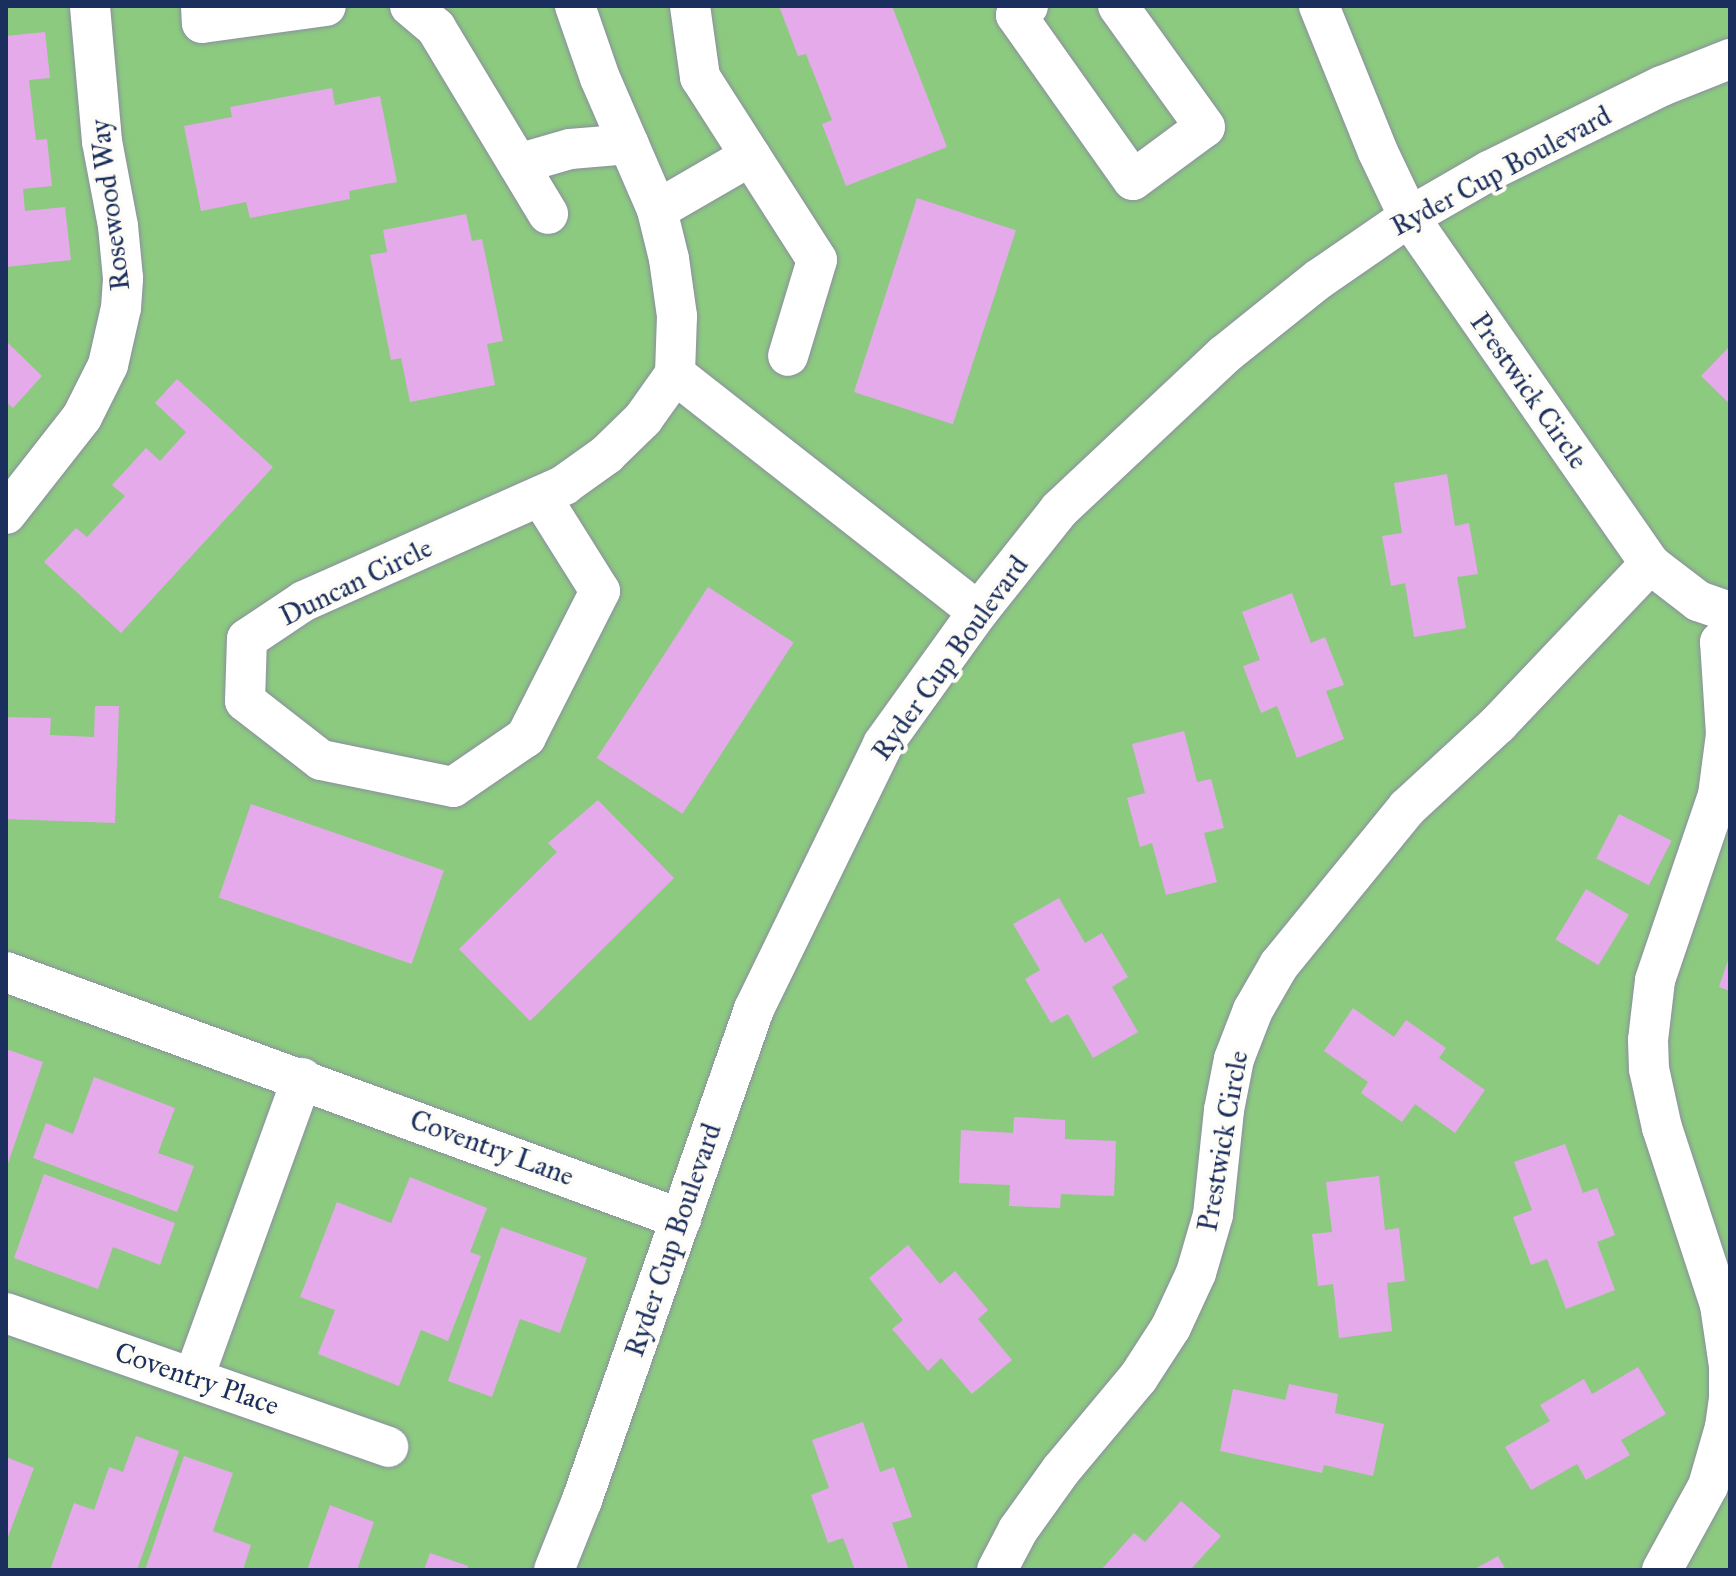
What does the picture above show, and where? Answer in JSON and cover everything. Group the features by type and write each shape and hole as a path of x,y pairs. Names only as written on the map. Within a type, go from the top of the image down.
{"street":[{"name":"Rosewood Way","path":"6,514 82,417 108,365 121,308 121,252 102,141 90,6"},
{"path":"201,6 202,23 326,6"},
{"path":"410,6 436,28 548,214"},
{"path":"575,6 600,78 657,210 669,259 677,316 675,374 978,612"},
{"path":"690,6 700,77 817,260 788,356"},
{"path":"1028,6 1016,15 1133,180 1205,127 1118,6"},
{"name":"Prestwick Circle","path":"1319,6 1378,152 1409,217 1650,564 1698,601 1730,612"},
{"name":"Ryder Cup Boulevard","path":"554,1570 754,1009 883,744 978,612 1059,510 1224,355 1319,279 1409,217 1489,171 1662,86 1730,59"},
{"path":"518,164 570,149 629,144"},
{"path":"657,210 750,156"},
{"name":"Duncan Circle","path":"541,497 600,591 526,737 502,754 453,787 321,760 245,701 247,639 304,601 541,497 606,455 643,419 675,374"},
{"name":"Prestwick Circle","path":"997,1570 1018,1530 1061,1470 1138,1378 1171,1327 1196,1273 1213,1215 1224,1110 1234,1059 1253,1010 1279,965 1407,808 1498,724 1650,564"},
{"path":"1662,1570 1708,1486 1725,1427 1729,1397 1729,1366 1720,1305 1662,1128 1649,1069 1648,1040 1655,980 1718,795 1726,734 1720,642 1730,633"},
{"name":"Coventry Lane","path":"6,972 681,1219"},
{"path":"194,1377 302,1078"},
{"name":"Coventry Place","path":"6,1313 388,1447"}],"green space":[{"path":"6,6 1730,6 1730,1570 6,1570"}],"building":[{"path":"779,6 892,6 947,147 846,186 822,124 832,120 806,54 798,56"},
{"path":"45,32 50,78 29,80 36,140 47,139 52,186 23,189 25,211 65,207 71,260 6,267 6,36"},
{"path":"332,88 335,105 380,96 397,182 349,191 350,199 250,218 246,202 201,211 184,126 232,117 230,107"},
{"path":"917,198 1016,230 953,424 854,392"},
{"path":"466,214 472,241 482,239 503,341 487,344 495,385 410,402 401,358 391,360 370,255 387,252 383,230"},
{"path":"6,341 42,376 13,408 6,402"},
{"path":"1730,346 1730,404 1701,376"},
{"path":"177,379 273,467 121,633 44,562 76,528 87,537 125,496 112,485 146,448 160,461 186,432 155,403"},
{"path":"1447,474 1455,526 1469,523 1478,574 1457,577 1466,628 1414,637 1405,583 1391,586 1382,536 1402,533 1394,483"},
{"path":"708,587 794,643 682,814 597,758"},
{"path":"1292,593 1311,643 1325,637 1344,685 1326,691 1344,739 1297,758 1277,706 1261,713 1243,666 1260,660 1242,612"},
{"path":"95,706 119,706 115,823 6,819 6,717 51,718 50,735 94,737"},
{"path":"1184,731 1197,782 1211,779 1224,828 1204,833 1217,882 1166,895 1152,843 1140,847 1127,798 1145,793 1132,744"},
{"path":"598,800 674,878 530,1021 459,949 557,852 548,843"},
{"path":"251,804 444,870 412,964 219,898"},
{"path":"1619,814 1672,841 1649,885 1596,859"},
{"path":"1586,889 1629,915 1598,965 1556,940"},
{"path":"1059,898 1085,943 1102,933 1128,977 1112,987 1138,1032 1093,1058 1068,1014 1051,1023 1025,979 1040,970 1013,924"},
{"path":"1730,957 1730,991 1719,987"},
{"path":"1353,1008 1394,1037 1406,1020 1446,1048 1439,1058 1485,1090 1455,1133 1415,1104 1402,1122 1361,1093 1368,1082 1324,1051"},
{"path":"6,1049 43,1062 6,1169"},
{"path":"94,1077 175,1108 158,1153 194,1166 177,1212 33,1158 46,1123 73,1134"},
{"path":"1014,1117 1065,1120 1065,1139 1116,1141 1114,1196 1061,1194 1060,1208 1009,1206 1010,1185 959,1183 961,1130 1013,1133"},
{"path":"1565,1144 1583,1193 1597,1188 1615,1235 1597,1242 1615,1290 1566,1309 1547,1259 1531,1265 1513,1217 1532,1210 1514,1162"},
{"path":"44,1174 175,1223 160,1265 113,1247 98,1289 14,1258"},
{"path":"1379,1176 1385,1230 1399,1228 1405,1281 1387,1283 1392,1331 1339,1338 1333,1284 1318,1286 1312,1234 1332,1232 1326,1182"},
{"path":"410,1177 487,1208 470,1252 481,1256 448,1341 421,1330 399,1386 318,1354 335,1310 300,1297 337,1202 391,1223"},
{"path":"501,1227 587,1258 560,1333 520,1319 492,1397 448,1381"},
{"path":"908,1245 940,1284 955,1271 988,1310 978,1319 1012,1360 972,1394 941,1358 928,1371 892,1329 903,1320 869,1278"},
{"path":"1638,1367 1666,1414 1621,1440 1630,1455 1586,1480 1577,1464 1531,1490 1505,1447 1550,1421 1540,1405 1584,1379 1592,1394"},
{"path":"1289,1384 1338,1394 1335,1413 1384,1424 1373,1476 1324,1465 1322,1473 1220,1451 1233,1389 1285,1400"},
{"path":"863,1422 880,1472 894,1467 912,1517 892,1523 909,1570 855,1570 843,1538 828,1543 811,1495 829,1488 812,1440"},
{"path":"136,1436 179,1451 137,1570 50,1570 74,1503 94,1510 109,1467 123,1472"},
{"path":"184,1456 233,1473 213,1531 251,1545 243,1570 145,1570"},
{"path":"6,1457 34,1468 6,1542"},
{"path":"1181,1501 1221,1536 1190,1570 1101,1570 1134,1533 1145,1542"},
{"path":"330,1505 374,1522 357,1570 307,1570"},
{"path":"430,1553 468,1566 467,1570 424,1570"},
{"path":"1498,1556 1506,1570 1473,1570"}]}
